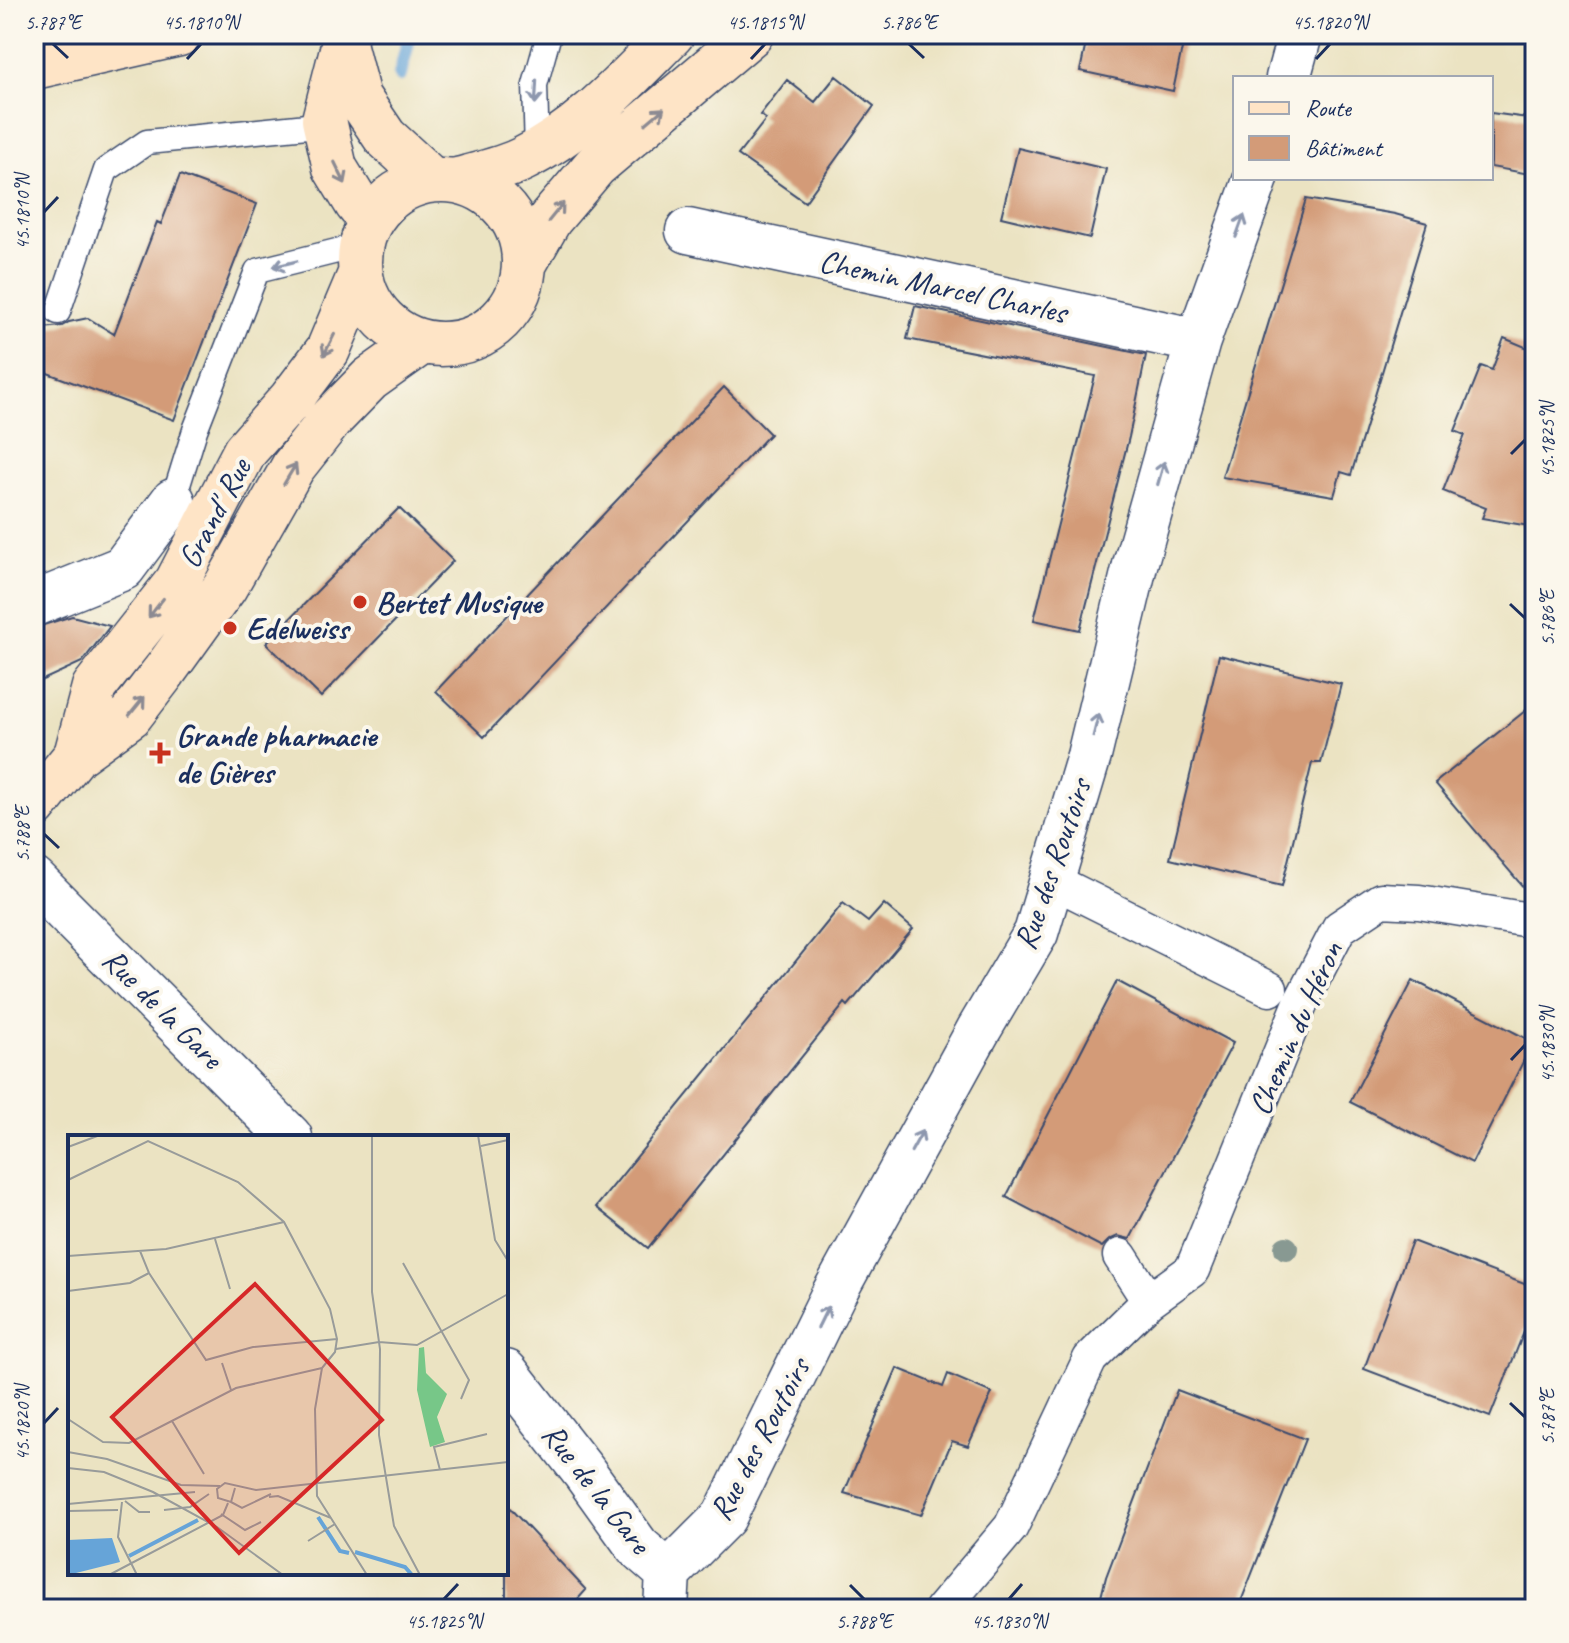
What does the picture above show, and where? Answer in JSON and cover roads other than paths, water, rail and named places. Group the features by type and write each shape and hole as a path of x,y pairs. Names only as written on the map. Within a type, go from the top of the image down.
{"main road":[{"path":"34,67 179,34"},
{"path":"364,246 396,193 522,159 537,151 591,112 672,34"},
{"path":"525,263 550,219 595,166 751,34"},
{"path":"341,108 444,180 484,190 506,209 521,234 525,263 522,283 509,310 487,331 460,342 441,345 422,342 392,328 371,303 357,204 335,168 346,39"},
{"name":"Grand' Rue","path":"76,755 94,687 177,582 245,451 291,399 328,350 364,246"},
{"name":"Grand' Rue","path":"34,807 76,755 130,716 225,587 293,467 331,419 370,379 422,342"}],"street":[{"path":"1289,76 1300,34"},
{"name":"Rue des Routoirs","path":"667,1591 724,1517 840,1283 978,1031 1036,933 1089,756 1135,565 1198,341 1255,180"},
{"name":"Chemin Marcel Charles","path":"688,231 1198,341"},
{"path":"34,604 123,568 173,501"},
{"name":"Rue de la Gare","path":"34,880 288,1135"},
{"name":"Chemin du Héron","path":"1051,880 1270,989"},
{"name":"Chemin du Héron","path":"942,1609 1011,1527 1090,1359 1149,1301 1192,1270 1302,1000 1339,928 1381,900 1419,902 1535,921"},
{"path":"1120,1256 1149,1301"},
{"name":"Rue de la Gare","path":"508,1375 584,1472 667,1591"}],"lane":[{"path":"537,151 535,85 549,34"},
{"path":"58,312 106,170 147,142 307,126 341,108"},
{"path":"189,559 173,501 195,430 257,271 364,246"}],"waterway":[{"path":"400,75 410,34"}],"place":[{"name":"Bertet Musique","path":"360,602"},
{"name":"Edelweiss","path":"230,628"},
{"name":"Grande pharmacie de Gières","path":"160,753"}]}
